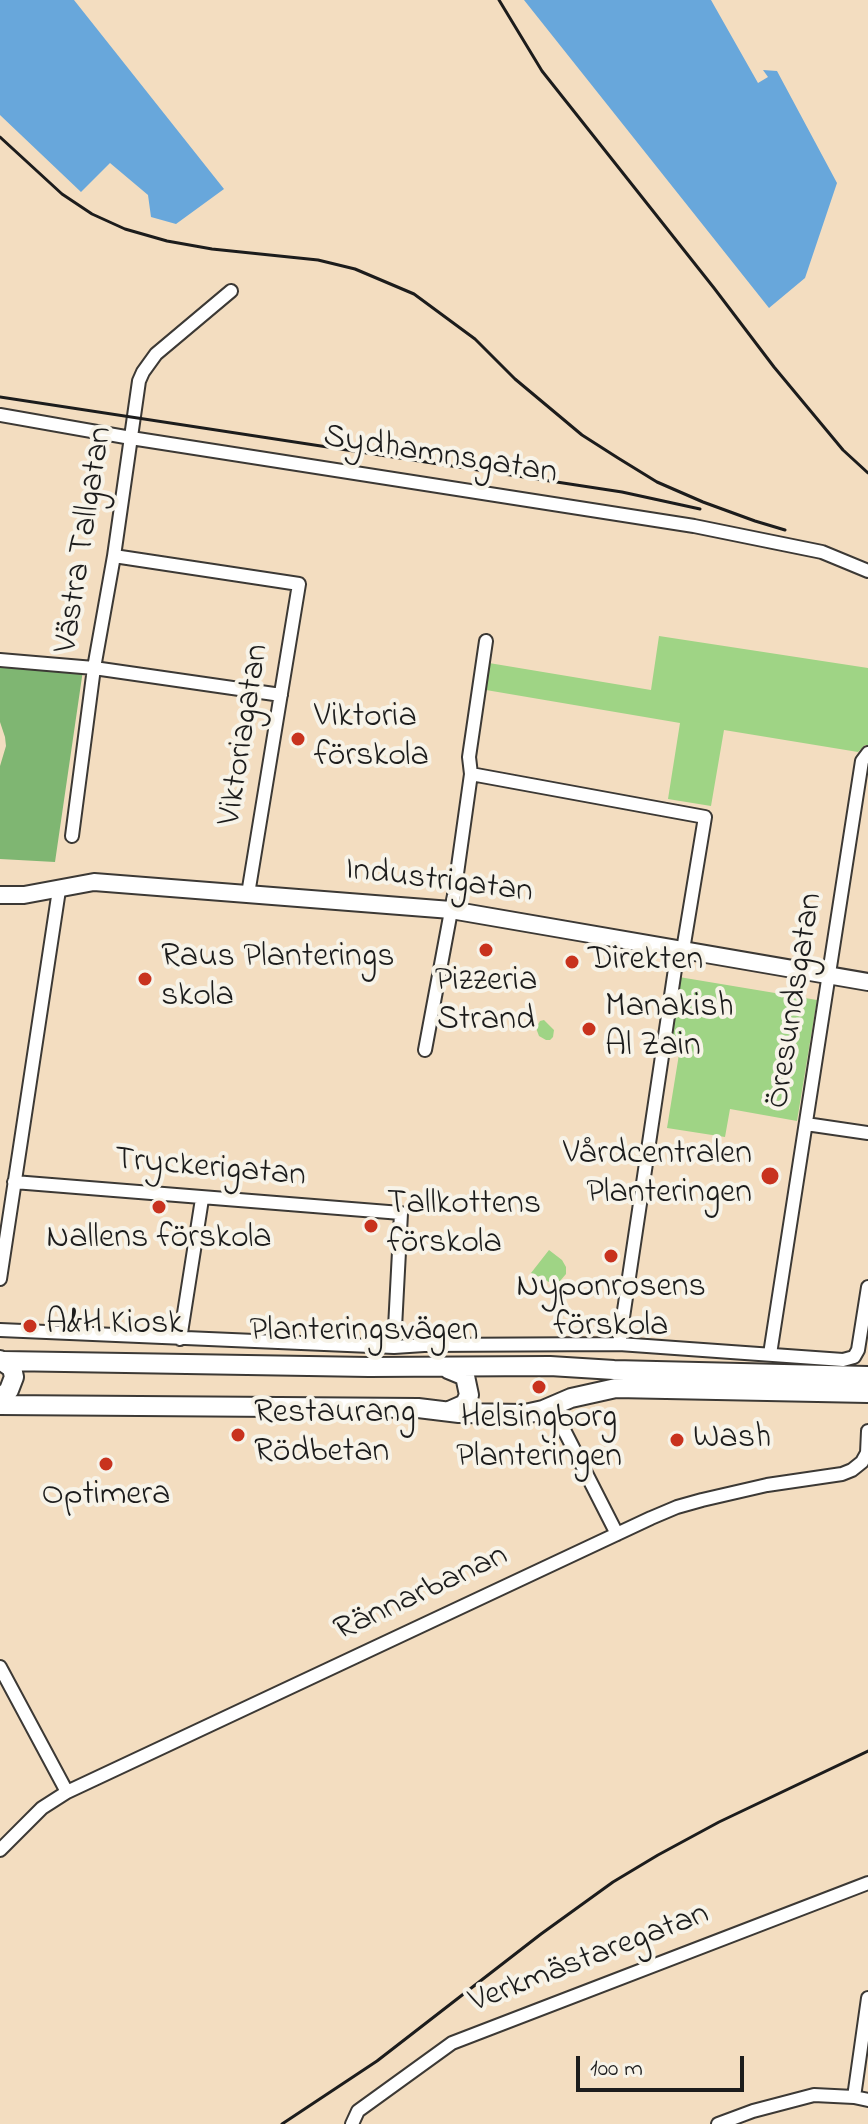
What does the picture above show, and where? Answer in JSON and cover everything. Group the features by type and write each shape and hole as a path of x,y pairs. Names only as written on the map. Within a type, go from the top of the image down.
{"main road":[{"name":"Planteringsvägen","path":"2,1361 550,1366 868,1376"},
{"path":"0,1402 14,1377 12,1368 2,1361"},
{"path":"439,1367 459,1371 467,1378 467,1400 460,1407 446,1411"},
{"path":"0,1402 418,1408 525,1414 571,1398 616,1388 868,1393"}],"street":[{"name":"Västra Tallgatan","path":"72,836 94,668 114,556 139,381 156,354 231,291"},
{"name":"Sydhamnsgatan","path":"0,415 694,526 822,552 868,571"},
{"name":"Viktoriagatan","path":"114,556 299,584 248,894"},
{"path":"425,1050 451,910 486,641"},
{"path":"0,660 94,668 281,695"},
{"name":"Öresundsgatan","path":"770,1354 862,761 868,753"},
{"path":"471,774 705,817 680,949 619,1344"},
{"name":"Industrigatan","path":"0,895 24,895 94,882 451,910 868,982"},
{"path":"0,1279 59,890"},
{"path":"806,1124 868,1133"},
{"name":"Tryckerigatan","path":"14,1182 401,1213 394,1347"},
{"path":"180,1339 202,1199"},
{"name":"Planteringsvägen","path":"0,1330 394,1347 619,1344 843,1360 854,1357 858,1350 868,1287"},
{"path":"543,1410 563,1428 617,1534"},
{"name":"Rännarbanan","path":"0,1850 42,1808 67,1792 677,1507 767,1485 852,1470 867,1453 868,1431"},
{"path":"0,1667 67,1792"},
{"name":"Verkmästaregatan","path":"352,2124 358,2111 452,2043 868,1883"},
{"path":"854,2097 868,1998"},
{"path":"718,2124 814,2095 868,2100"}],"green space":[{"path":"659,636 868,668 868,745 858,752 724,730 711,806 668,799 680,723 486,690 489,663 651,690"},
{"path":"0,664 83,670 55,862 0,859 0,766 6,746 0,722"},
{"path":"679,977 817,1000 797,1121 730,1109 725,1137 667,1128 681,1042 669,1040"},
{"path":"544,1020 554,1030 550,1040 539,1036 536,1028"},
{"path":"549,1250 566,1267 566,1274 560,1281 549,1282 531,1273"}],"water":[{"path":"0,0 74,0 224,189 176,224 151,217 148,195 110,163 81,192 0,115"},
{"path":"524,0 711,0 758,83 768,77 763,70 777,71 837,183 805,278 769,308"}],"railway":[{"path":"499,0 542,71 774,367 843,450 868,473"},
{"path":"0,137 62,194 92,214 125,229 212,249 318,260 355,269 414,294 475,339 515,379 582,435 618,458 657,482 703,502 785,530"},
{"path":"0,397 622,492 700,509"},
{"path":"282,2124 377,2061 613,1882 719,1822 868,1751"}],"place":[{"name":"Viktoria förskola","path":"298,739"},
{"name":"Pizzeria Strand","path":"486,950"},
{"name":"Direkten","path":"572,962"},
{"name":"Raus Planterings skola","path":"145,979"},
{"name":"Manakish Al Zain","path":"589,1029"},
{"name":"Vårdcentralen Planteringen","path":"770,1176"},
{"name":"Nallens förskola","path":"159,1207"},
{"name":"Tallkottens förskola","path":"371,1226"},
{"name":"Nyponrosens förskola","path":"611,1256"},
{"name":"A&H Kiosk","path":"30,1326"},
{"name":"Helsingborg Planteringen","path":"539,1387"},
{"name":"Restaurang Rödbetan","path":"238,1435"},
{"name":"Wash","path":"677,1440"},
{"name":"Optimera","path":"106,1464"}]}
